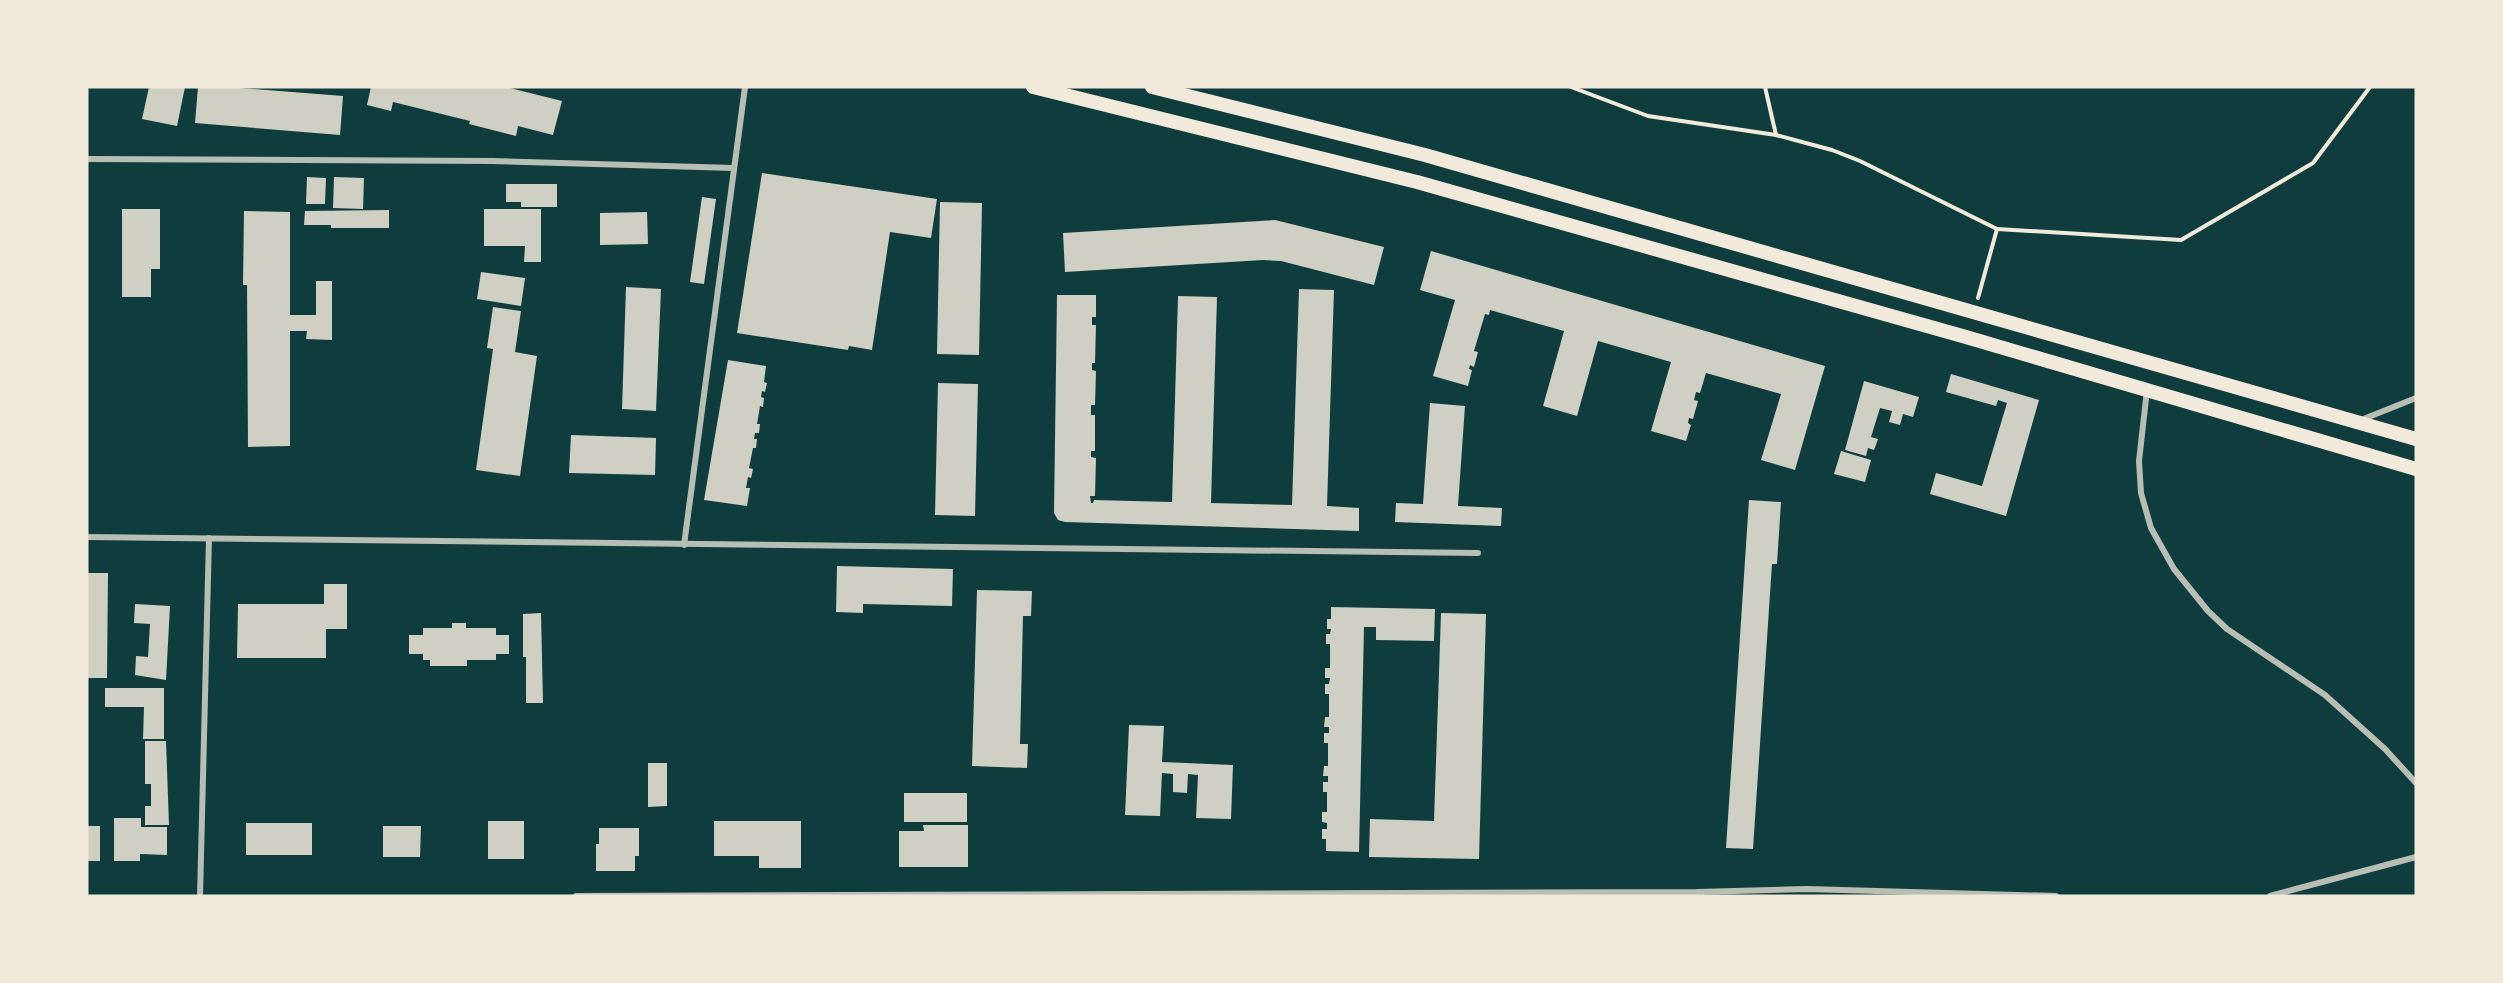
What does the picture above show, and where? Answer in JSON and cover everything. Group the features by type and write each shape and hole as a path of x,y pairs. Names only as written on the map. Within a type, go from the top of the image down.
{"main road":[{"path":"1033,87 1268,143 1417,182 2416,468"},
{"path":"1152,87 1425,155 2416,439"}],"street":[{"path":"684,545 745,87"},
{"path":"87,159 492,161 734,168"},
{"path":"2147,390 2139,461 2141,493 2151,528 2174,569 2208,611 2227,629 2325,695 2385,749 2416,783"},
{"path":"2357,422 2416,399"},
{"path":"87,537 1478,553"},
{"path":"200,896 209,538"},
{"path":"2270,896 2416,857"},
{"path":"576,896 1697,892 1807,889 2056,896"}],"path":[{"path":"1571,87 1648,116 1776,135 1804,142 1860,161 1997,229 2181,240 2313,163 2370,87"},
{"path":"1765,87 1776,135"},
{"path":"1974,311 1997,229"}],"building":[{"path":"149,87 185,87 177,126 142,119"},
{"path":"198,87 228,87 343,96 340,135 195,123"},
{"path":"371,87 506,87 562,101 553,135 518,126 516,136 469,124 470,121 393,102 391,111 367,105"},
{"path":"762,173 937,199 931,238 890,232 872,350 849,346 848,350 737,333"},
{"path":"307,177 326,178 325,204 306,204"},
{"path":"334,177 364,178 363,209 333,208"},
{"path":"506,184 557,184 557,207 521,207 521,202 506,202"},
{"path":"702,197 716,199 704,284 690,282"},
{"path":"940,202 982,203 979,355 937,354"},
{"path":"122,209 160,209 160,269 151,269 151,297 122,297"},
{"path":"484,209 541,209 541,262 524,262 525,246 484,246"},
{"path":"389,210 389,228 331,228 331,225 304,225 305,211"},
{"path":"244,211 290,212 290,315 316,315 316,281 332,281 332,340 306,339 307,331 290,331 290,446 248,447 247,285 243,285"},
{"path":"647,212 648,244 600,245 600,213"},
{"path":"1275,220 1384,247 1374,285 1281,261 1263,260 1065,272 1063,233"},
{"path":"1431,251 1825,366 1795,470 1761,460 1781,394 1706,373 1700,393 1696,392 1694,400 1698,401 1693,419 1689,418 1688,423 1691,425 1686,441 1651,431 1671,362 1598,341 1577,416 1543,406 1564,331 1490,310 1489,315 1485,314 1474,351 1478,352 1474,367 1470,365 1469,369 1472,370 1468,386 1433,376 1455,300 1420,290"},
{"path":"481,272 525,278 521,306 477,299"},
{"path":"626,287 661,289 656,411 622,409"},
{"path":"1299,289 1334,290 1327,506 1359,508 1359,531 1058,520 1054,513 1057,295 1096,295 1096,317 1092,317 1092,325 1096,325 1095,363 1092,363 1092,370 1096,371 1095,405 1091,405 1091,415 1095,415 1095,451 1091,451 1091,457 1096,458 1095,496 1090,496 1091,503 1094,500 1172,502 1178,296 1217,297 1211,503 1292,505"},
{"path":"493,307 521,311 515,352 537,356 520,476 476,470 493,349 487,348"},
{"path":"728,360 766,366 764,382 767,383 765,392 762,391 763,407 760,406 757,424 760,424 759,433 755,433 756,448 753,448 749,468 753,469 751,478 748,477 746,488 750,488 747,506 704,500"},
{"path":"1951,374 2039,400 2006,516 1930,494 1936,473 1982,486 2007,403 1998,400 1996,406 1946,392"},
{"path":"1864,381 1919,397 1913,417 1903,414 1900,425 1889,422 1892,411 1880,408 1871,437 1878,439 1874,450 1868,448 1866,456 1845,450"},
{"path":"938,383 978,384 975,516 935,515"},
{"path":"1430,403 1465,406 1458,506 1502,508 1501,526 1395,522 1396,503 1423,504"},
{"path":"571,435 656,438 655,475 569,473"},
{"path":"1841,451 1871,460 1865,482 1834,474"},
{"path":"1749,500 1781,502 1777,564 1772,564 1753,849 1726,848"},
{"path":"837,566 953,569 952,606 863,604 863,613 836,612"},
{"path":"87,573 108,573 107,678 87,678"},
{"path":"324,584 347,584 347,629 326,629 326,658 237,658 238,604 324,604"},
{"path":"977,590 1032,591 1031,616 1023,616 1020,744 1028,744 1027,768 972,766"},
{"path":"135,604 170,606 166,680 135,675 136,656 148,657 150,624 134,623"},
{"path":"1331,607 1435,609 1434,641 1376,640 1376,627 1364,627 1359,852 1326,851 1326,839 1322,839 1322,829 1327,829 1327,823 1322,822 1322,812 1327,812 1327,792 1323,792 1323,782 1328,782 1328,776 1323,776 1324,766 1328,766 1328,743 1324,743 1324,733 1329,733 1329,727 1324,727 1325,717 1329,717 1329,694 1325,694 1325,684 1329,684 1330,678 1325,678 1325,668 1330,668 1330,644 1326,644 1326,634 1330,634 1331,629 1327,629 1327,619 1331,619"},
{"path":"541,613 543,703 526,703 523,614"},
{"path":"1441,613 1486,614 1479,859 1369,857 1370,819 1434,821"},
{"path":"452,623 466,623 466,628 496,628 496,635 509,635 509,654 496,654 496,660 467,660 467,666 430,666 430,660 423,660 423,654 409,654 409,635 423,635 423,628 452,628"},
{"path":"105,688 164,688 164,739 143,739 144,707 105,707"},
{"path":"1129,725 1164,726 1162,762 1233,765 1231,819 1196,818 1198,775 1188,774 1187,793 1173,792 1173,774 1162,773 1160,816 1125,815"},
{"path":"145,741 166,741 169,825 145,825 145,806 151,806 151,784 145,784"},
{"path":"648,763 667,763 667,806 648,807"},
{"path":"904,793 967,793 967,822 904,822"},
{"path":"114,818 141,818 141,827 167,827 167,855 140,854 140,861 114,861"},
{"path":"488,821 524,821 524,859 488,859"},
{"path":"714,821 801,821 801,868 759,868 759,856 714,856"},
{"path":"246,823 312,823 312,855 246,855"},
{"path":"923,825 968,825 968,867 899,867 899,831 924,831"},
{"path":"87,826 100,826 100,861 87,861"},
{"path":"383,826 421,826 420,857 383,857"},
{"path":"599,828 639,828 639,856 635,856 635,871 596,871 596,844 599,844"}]}
